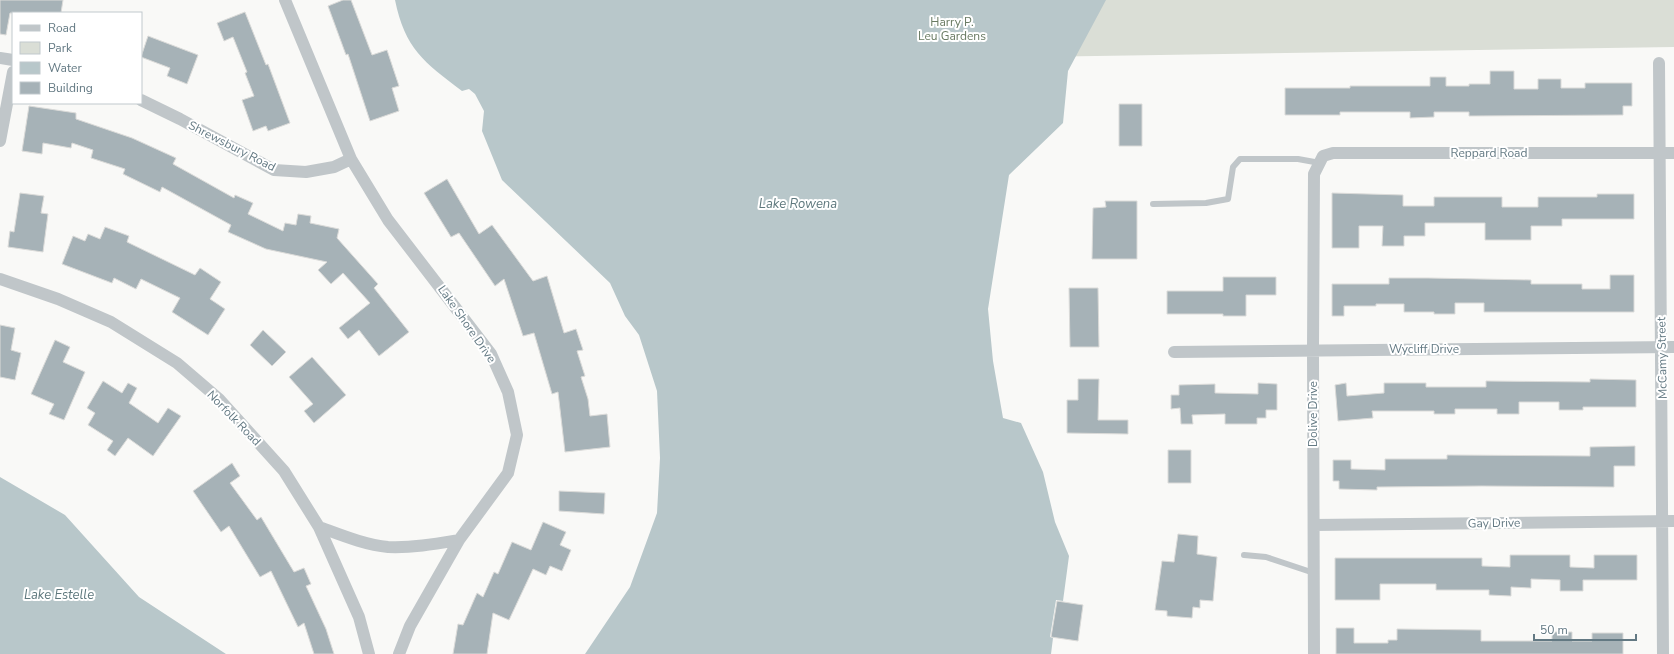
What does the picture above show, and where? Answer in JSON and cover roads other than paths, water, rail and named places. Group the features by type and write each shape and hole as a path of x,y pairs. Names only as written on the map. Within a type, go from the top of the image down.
{"street":[{"name":"Lake Shore Drive","path":"285,0 351,159 388,220 491,354 508,392 517,435 508,473 459,540 410,626 399,654"},
{"path":"0,58 12,60"},
{"name":"McCamy Street","path":"1659,63 1660,153 1668,347 1669,521 1663,654"},
{"path":"0,142 12,77"},
{"name":"Shrewsbury Road","path":"142,100 180,119 274,170 306,172 334,166 351,159"},
{"name":"Reppard Road","path":"1317,168 1323,156 1333,153 1674,153"},
{"name":"Dolive Drive","path":"1314,654 1312,349 1317,168"},
{"name":"Norfolk Road","path":"0,279 58,299 111,322 177,363 219,399 284,471 319,528 359,617 369,654"},
{"name":"Wycliff Drive","path":"1174,352 1312,349 1668,347"},
{"name":"Gay Drive","path":"1314,525 1669,521"},
{"path":"319,528 356,540 386,546 416,547 459,540"}],"lane":[{"path":"1153,204 1206,203 1228,199 1233,167 1240,159 1298,158 1317,168"},
{"path":"1244,555 1266,557 1314,573"}],"water":[{"name":"Lake Rowena","path":"395,0 1106,0 1068,71 1063,123 1009,175 988,309 993,361 1003,418 1021,423 1043,472 1055,522 1069,556 1063,601 1056,600 1050,637 1053,638 1051,654 585,654 630,587 657,513 660,458 657,391 639,335 625,316 610,283 502,180 482,131 484,111 475,94 469,89 462,91 437,71 418,53 404,31"},
{"name":"Lake Estelle","path":"0,477 65,515 139,597 226,654 0,654"}],"park label":[{"name":"Harry P. Leu Gardens","path":"952,29"}]}
